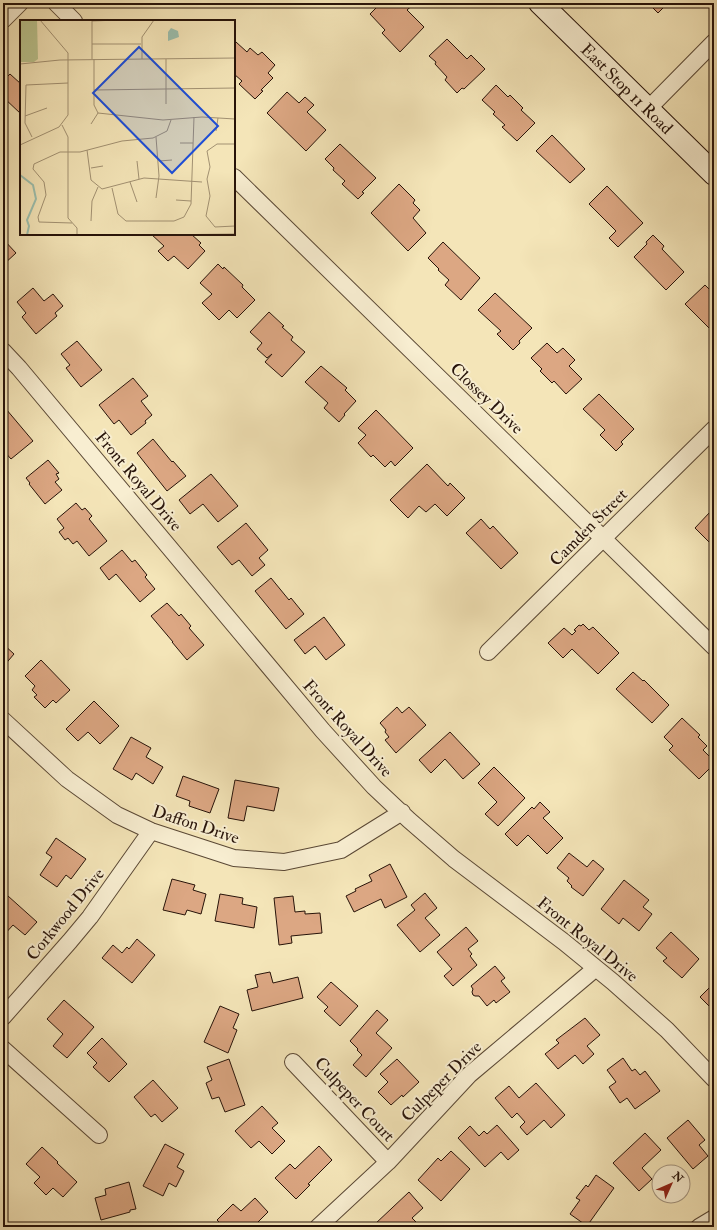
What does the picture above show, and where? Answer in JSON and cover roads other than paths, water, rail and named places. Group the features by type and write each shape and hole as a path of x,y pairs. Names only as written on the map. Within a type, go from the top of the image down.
{"main road":[{"name":"East Stop 11 Road","path":"540,3 647,110 714,174"}],"street":[{"path":"3,20 20,3"},
{"path":"56,3 73,20"},
{"path":"647,110 714,42"},
{"name":"Clossey Drive","path":"235,179 714,646"},
{"name":"Front Royal Drive","path":"3,351 29,380 323,731 374,787 454,859 564,942 646,1010 714,1080"},
{"name":"Camden Street","path":"488,652 714,429"},
{"name":"Daffon Drive","path":"3,720 67,779 117,815 151,831 234,858 284,862 341,850 402,812"},
{"name":"Corkwood Drive","path":"3,1017 90,917 151,831"},
{"name":"Culpeper Drive","path":"318,1227 388,1162 469,1075 596,968"},
{"path":"3,1049 99,1135"},
{"name":"Culpeper Court","path":"293,1062 388,1162"},
{"path":"699,1227 714,1218"}]}
